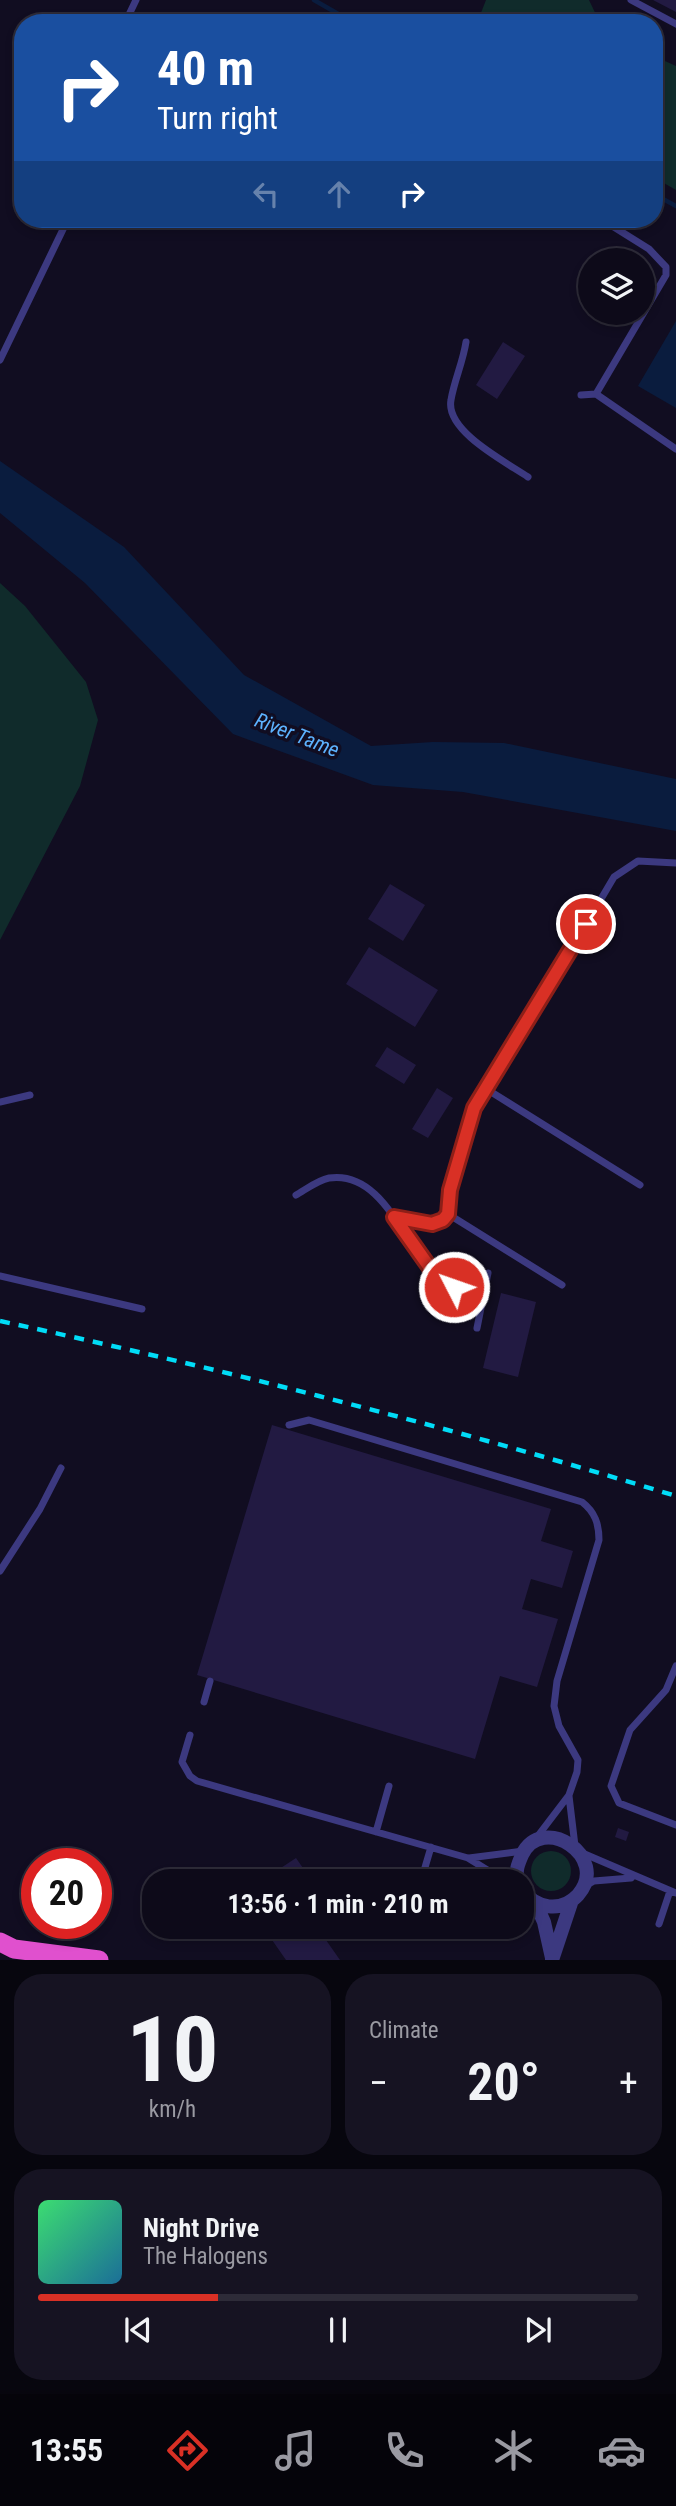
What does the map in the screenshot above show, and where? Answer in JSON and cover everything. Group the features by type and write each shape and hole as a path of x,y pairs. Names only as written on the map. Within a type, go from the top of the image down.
{"highway":[{"path":"0,1942 14,1949 99,1960"}],"street":[{"path":"516,1869 528,1847 555,1838 578,1850 586,1868 583,1887 572,1900 552,1960"},
{"path":"536,1904 555,1907 572,1900"},
{"path":"536,1904 544,1922 552,1960"}],"lane":[{"path":"631,0 657,14"},
{"path":"0,360 64,228"},
{"path":"596,394 666,275 666,267 649,249 615,228"},
{"path":"466,342 461,373 450,402 453,421 471,438 528,477"},
{"path":"580,395 596,394 676,449"},
{"path":"394,1217 432,1224 443,1220 448,1214 450,1190 474,1108 488,1090 614,877 638,861 676,863"},
{"path":"488,1090 640,1185"},
{"path":"0,1102 30,1095"},
{"path":"296,1195 327,1178 348,1178 367,1188 394,1217 435,1275 454,1287 485,1293"},
{"path":"448,1214 562,1285"},
{"path":"477,1328 488,1273"},
{"path":"0,1276 142,1309"},
{"path":"289,1425 309,1420 582,1502 590,1508 599,1526 599,1540 557,1681 554,1706 559,1726 578,1760 569,1795 578,1850 635,1878 673,1892 659,1924"},
{"path":"0,1571 40,1509 61,1468"},
{"path":"676,1666 666,1690 630,1730 611,1786 619,1803 676,1825"},
{"path":"204,1702 210,1681"},
{"path":"190,1735 182,1762 190,1776 197,1781 468,1858 486,1869"},
{"path":"376,1832 389,1786"},
{"path":"468,1858 528,1847 569,1795"},
{"path":"425,1869 431,1847"},
{"path":"583,1887 594,1881 635,1878"}],"green space":[{"path":"486,0 589,0 596,14 481,14"},
{"path":"663,60 676,66 676,190 663,183"},
{"path":"0,583 25,606 86,682 98,720 80,786 0,940"},
{"path":"543,1852 559,1852 570,1863 570,1879 559,1890 543,1890 534,1881 532,1863"}],"water":[{"path":"676,321 676,408 638,386"},
{"name":"River Tame","path":"0,461 124,547 244,675 371,746 433,742 504,743 676,779 676,831 463,792 373,785 233,734 85,583 0,513"}],"building":[{"path":"653,0 676,0 676,12"},
{"path":"503,342 525,356 497,399 476,385"},
{"path":"390,884 425,905 403,941 368,919"},
{"path":"369,947 438,990 415,1027 346,984"},
{"path":"387,1047 416,1065 404,1084 375,1066"},
{"path":"437,1088 453,1098 428,1138 412,1129"},
{"path":"501,1293 536,1302 518,1377 483,1368"},
{"path":"272,1425 551,1509 541,1541 573,1551 562,1588 531,1579 522,1609 558,1619 537,1687 500,1676 475,1759 197,1675"},
{"path":"618,1828 629,1832 626,1841 615,1837"},
{"path":"296,1858 304,1869 279,1869"},
{"path":"271,1939 325,1939 340,1960 286,1960"}],"waterway":[{"path":"314,0 338,14"},
{"path":"663,199 676,206"}],"railway":[{"path":"0,1321 340,1401 676,1496"}],"route":[{"path":"454,1287 435,1275 394,1217 432,1224 443,1220 448,1214 450,1190 474,1108 488,1090 586,924"}]}
